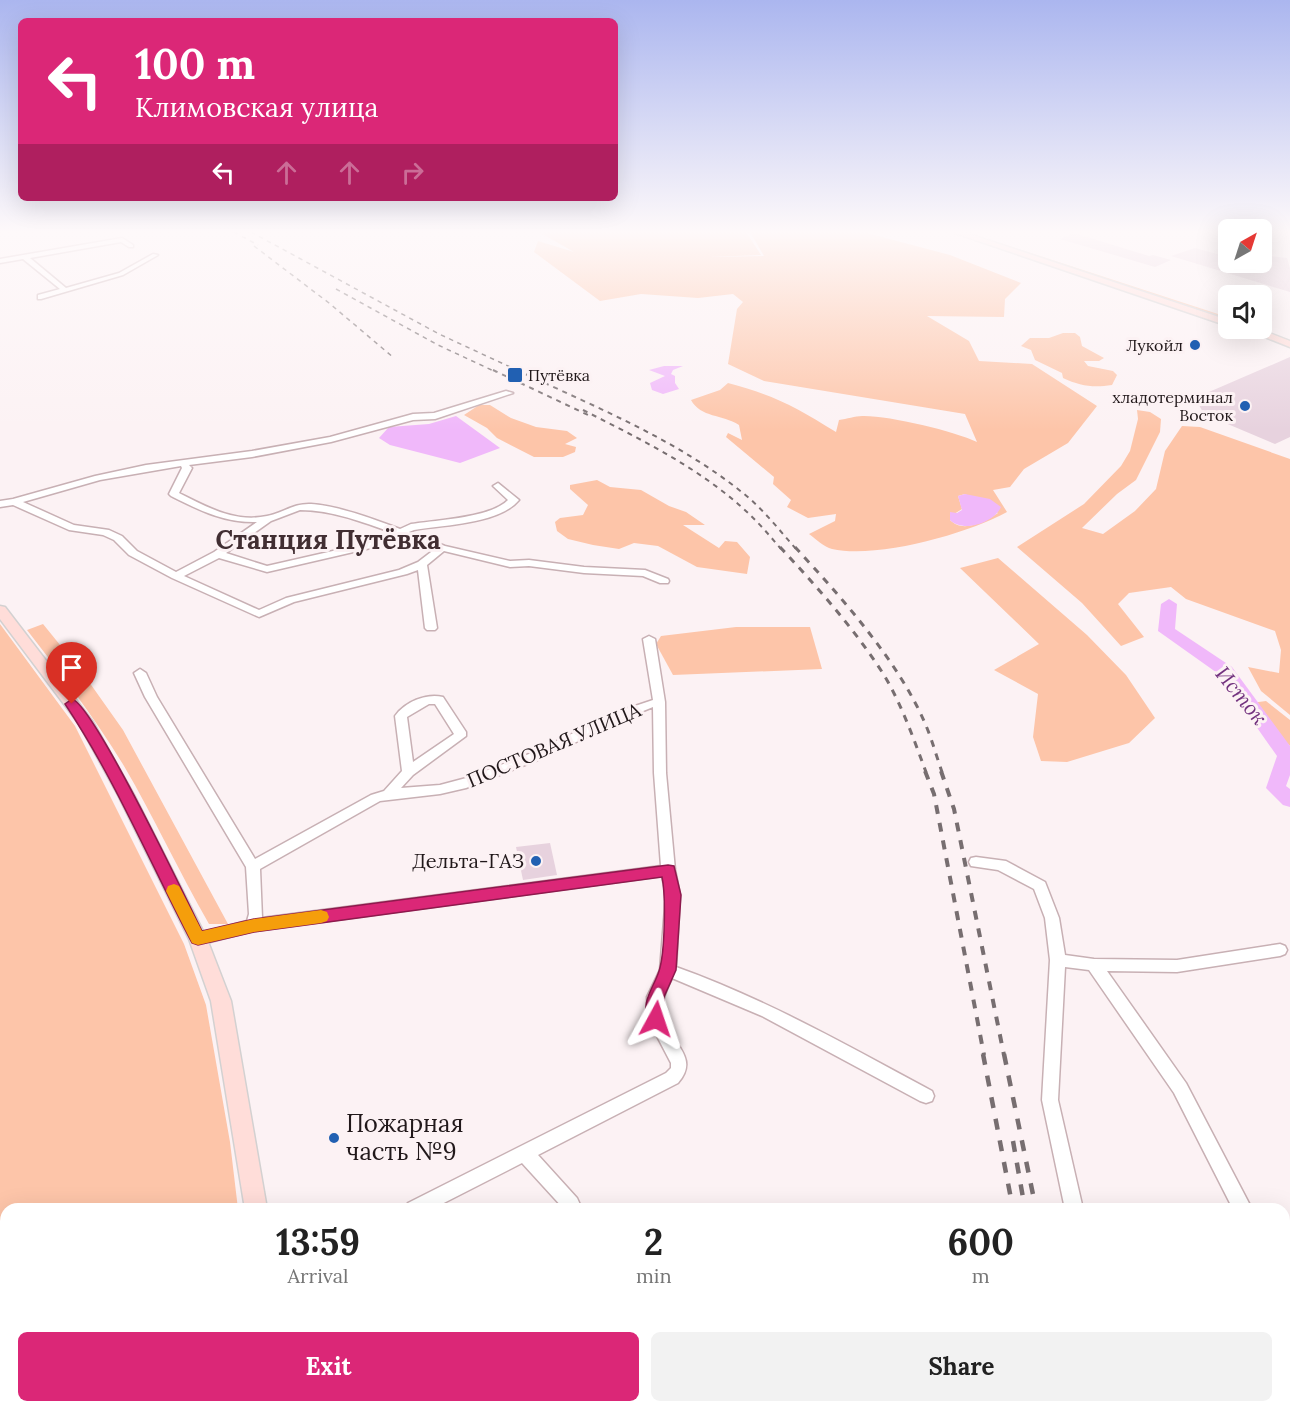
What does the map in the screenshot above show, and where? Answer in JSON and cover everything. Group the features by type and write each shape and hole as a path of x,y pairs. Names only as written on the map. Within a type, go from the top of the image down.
{"main road":[{"path":"1155,298 1218,319"},
{"path":"1178,298 1218,311"},
{"path":"1272,328 1290,334"},
{"path":"1272,337 1290,344"},
{"path":"0,610 85,722 126,795 198,939 220,1001 235,1076 255,1203"}],"street":[{"path":"0,504 98,477 182,462 252,454 331,439 413,417 435,416 509,393"},
{"path":"182,462 187,468 174,494 214,514 240,520 268,519"},
{"path":"218,554 267,569 384,542 411,527 487,515 507,507 514,500 498,486"},
{"path":"14,502 72,528 105,532 118,538 133,552 176,576 259,614 290,600 403,572 422,564 442,548"},
{"path":"176,576 218,554 268,519 298,507 314,507 363,519 442,548 510,564 530,563 585,570 645,573 664,582"},
{"path":"422,564 431,628"},
{"path":"426,1203 672,1078 679,1070 679,1062 656,1019 655,997 668,970 673,895 668,870 660,773 659,702 649,639"},
{"path":"140,673 253,867 256,914 254,926"},
{"path":"387,795 408,772 460,736 460,732 437,699 408,709 400,719 408,772"},
{"name":"ПОСТОВАЯ УЛИЦА","path":"253,867 315,834 352,810 387,795 447,789 463,784 541,754 628,710 659,702"},
{"path":"976,862 1002,865 1040,886 1052,918 1058,960 1050,1100 1073,1203"},
{"path":"198,939 254,926 668,870"},
{"path":"1058,960 1094,965 1177,966 1280,950"},
{"path":"1094,965 1180,1088 1240,1203"},
{"path":"668,970 715,986 775,1014 926,1096"},
{"path":"524,1152 571,1203"}],"shaded area":[{"path":"596,298 618,298 600,301"},
{"path":"738,298 1006,298 1004,317 927,316 969,341 979,361 1032,364 1097,406 1068,443 1024,469 1010,487 993,490 1007,512 969,528 921,542 873,551 832,549 809,534 835,521 836,514 808,518 787,507 791,500 773,484 774,477 726,437 728,433 742,440 739,425 700,410 691,400 720,390 728,383 759,392 784,403 836,432 839,420 873,416 920,424 977,442 965,414 764,381 728,364 737,309 743,302","holes":["965,494 998,513 980,522 961,526 950,520 951,516 962,509 958,496"]},
{"path":"1161,298 1169,298 1218,314 1218,317"},
{"path":"1063,333 1075,333 1080,337 1082,346 1104,358 1099,361 1084,361 1088,366 1113,371 1117,375 1112,385 1087,386 1069,381 1063,378 1062,373 1035,360 1031,350 1021,346 1030,338 1049,338"},
{"path":"664,366 683,366 673,370 671,374 675,376 675,383 679,389 663,394 652,390 650,383 665,376 649,370"},
{"path":"479,405 490,405 511,418 536,427 567,431 577,438 565,444 576,447 575,452 563,457 534,457 497,438 487,428 464,415"},
{"path":"1137,410 1150,412 1161,419 1160,432 1136,480 1117,494 1082,528 1103,534 1135,511 1156,489 1165,451 1182,426 1200,427 1290,459 1290,715 1261,691 1248,667 1279,673 1281,650 1275,631 1186,599 1171,587 1129,593 1118,604 1144,637 1121,646 1082,603 1017,547 1084,504 1121,466 1130,451 1138,419"},
{"path":"456,416 500,448 460,463 390,445 379,438 389,427 429,424"},
{"path":"597,480 610,487 641,490 669,506 686,512 705,525 683,525 719,548 725,541 737,542 750,557 747,574 697,567 658,546 634,543 619,549 568,539 557,531 555,522 560,518 583,515 588,505 570,489 570,485"},
{"path":"965,494 990,499 1001,507 992,518 985,522 970,526 956,524 950,520 950,512 957,513 962,510 958,496"},
{"path":"998,558 1087,635 1126,675 1155,718 1129,743 1067,762 1041,761 1033,737 1038,694 994,670 1039,644 960,568"},
{"path":"0,624 75,726 184,944 206,1005 230,1142 237,1203 0,1203"},
{"path":"43,624 82,672 123,730 228,924 209,924 113,748 90,713 27,630"},
{"path":"736,627 810,627 822,669 673,675 656,644 661,636"},
{"path":"1266,701 1290,720 1290,746 1244,704"}],"building":[{"name":"хладотерминал Восток","path":"1290,357 1290,437 1275,444 1204,414 1195,398"},
{"name":"Дельта-ГАЗ","path":"550,843 557,875 523,880 516,847"}],"waterway":[{"name":"Исток","path":"1169,604 1166,631 1226,671 1287,756 1276,788 1290,800"}],"railway":[{"path":"322,298 394,358"},
{"path":"352,298 438,345 496,372"},
{"path":"373,298 439,334 521,372"},
{"path":"493,370 588,415"},
{"path":"517,370 608,412 695,459 749,498 796,549"},
{"path":"583,410 669,455 710,482 747,512 781,549"},
{"path":"780,547 848,624 884,675 902,710 926,772"},
{"path":"795,547 851,610 902,680 927,728 942,772"},
{"path":"925,771 934,794 984,1055"},
{"path":"941,771 954,809 1004,1055"},
{"path":"983,1054 1012,1203"},
{"path":"1004,1054 1035,1203"},
{"path":"1013,1141 1024,1203"}],"slow traffic":[{"path":"174,891 198,939 234,929 321,917"}],"place":[{"name":"Лукойл","path":"1195,345"},
{"name":"Путёвка","path":"515,375"},
{"name":"хладотерминал Восток","path":"1245,406"},
{"name":"Дельта-ГАЗ","path":"536,861"},
{"name":"Пожарная часть №9","path":"334,1138"}],"district":[{"name":"Станция Путёвка","path":"328,540"}],"route":[{"path":"72,704 85,722 126,795 198,939 254,926 668,870 673,895 668,970 655,997 656,1019"}]}
